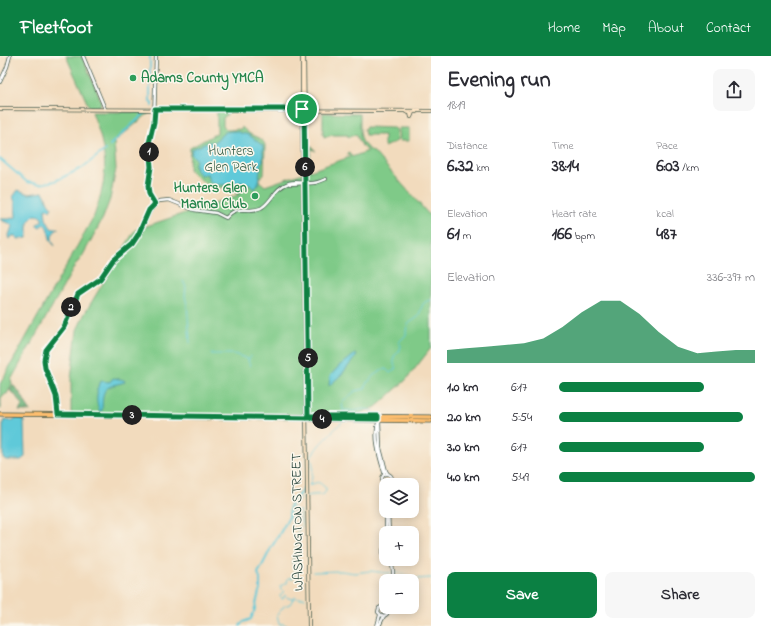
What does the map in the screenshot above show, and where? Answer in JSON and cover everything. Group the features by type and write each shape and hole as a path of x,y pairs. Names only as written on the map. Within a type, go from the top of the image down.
{"main road":[{"name":"WASHINGTON STREET","path":"303,56 309,626"},
{"path":"0,109 303,109 431,111"},
{"path":"398,110 401,112 409,112 411,117 413,112 421,111"},
{"path":"0,414 311,419 431,417"},
{"path":"378,418 431,421"}],"street":[{"path":"0,82 10,56"},
{"path":"83,56 105,109"},
{"path":"155,204 149,194 148,186 151,166 149,143 154,122 155,109 156,56"},
{"path":"58,414 57,399 45,368 45,356 47,349 64,327 78,294 100,279 113,260 132,244 138,235 149,210 155,204 163,200 172,200 190,209 216,213 226,218 231,212 238,209 254,210 261,207 276,191 291,182 316,183 326,179"},
{"path":"378,418 378,449 384,476 388,474"},
{"path":"378,418 380,448 386,471 392,478"},
{"path":"379,614 384,616 378,626 379,614"}],"green space":[{"path":"66,56 82,56 101,101 100,106 90,107 88,105"},
{"path":"217,110 229,110 229,113 223,118 223,126 227,130 241,129 242,127 264,142 264,174 260,177 259,181 265,186 306,172 307,149 311,148 311,146 316,151 312,149 311,151 309,166 310,171 350,157 347,153 349,152 352,157 368,151 362,146 356,134 354,136 351,135 350,137 348,137 348,135 332,135 324,137 323,135 323,113 359,114 362,141 368,149 373,151 431,217 431,348 406,380 376,407 360,414 336,417 230,420 71,414 71,379 77,330 85,313 135,230 241,194 237,194 227,188 210,187 189,169 190,148 217,133"},
{"path":"92,112 150,112 114,142 116,169 110,199 103,218 11,380 12,384 7,394 4,394 1,399 0,409 0,384 94,216 99,201 105,164 101,140"},
{"path":"366,127 394,128 396,129 397,141 384,147 384,135 365,135 364,129"},
{"path":"399,128 409,128 409,141 399,141"},
{"path":"13,385 21,394 30,411 19,411 22,406 16,396 10,391"}],"water":[{"name":"Hunters Glen Park","path":"234,131 249,135 263,146 263,161 261,163 258,185 254,189 249,184 244,185 242,182 221,185 213,184 209,182 207,174 201,175 195,168 196,159 191,154 192,149 209,142 214,142 225,132"},
{"path":"18,190 29,194 43,192 52,207 50,211 47,208 45,209 46,219 51,228 58,228 52,235 55,246 51,241 46,226 44,224 40,227 36,225 42,221 42,219 40,216 35,215 28,222 27,238 18,239 16,236 12,236 10,239 8,238 12,226 0,219 16,217 15,202 13,197"},
{"path":"355,354 357,355 356,357 341,375 329,386 330,376 340,365"},
{"path":"114,378 124,380 125,382 108,387 103,397 102,411 99,411 97,405 97,388 101,381 110,382"},
{"path":"16,418 24,421 25,457 21,460 6,460 3,458 3,422 5,420 11,421"}],"waterway":[{"path":"150,56 150,102 152,103 152,106"},
{"path":"110,145 146,112"},
{"path":"0,159 27,182 40,184 55,181 82,168 105,150"},
{"path":"183,281 186,287 185,296 190,343"},
{"path":"344,416 342,403 355,391 365,389 367,382 370,381 374,375 386,369 390,373 396,369 394,364 394,356 399,352 401,346 399,342 406,335 407,325 418,317 423,304 431,300"},
{"path":"211,354 234,354 248,359"},
{"path":"250,366 248,360 251,356"},
{"path":"344,410 353,411 364,409 374,411"},
{"path":"288,626 279,624 277,615 284,606 290,604 293,599 288,598 285,595 283,599 281,598 280,596 284,591 280,586 287,583 288,578 293,578 294,572 300,566 299,564 293,565 292,563 297,543 294,537 302,525 300,517 301,514 300,511 294,512 292,508 301,498 314,495 323,495 326,491 326,488 320,483 311,483 313,466 311,456 320,444 343,421"},
{"path":"280,533 289,517 290,504 304,489"},
{"path":"271,548 279,535"},
{"path":"262,566 270,550"},
{"path":"259,576 258,573 261,568"},
{"path":"313,572 399,572 416,579 431,578"},
{"path":"260,578 260,590"},
{"path":"254,612 259,592"},
{"path":"293,599 295,597 297,598"},
{"path":"299,598 305,598"},
{"path":"243,622 251,619 253,614"}],"place":[{"name":"Adams County YMCA","path":"133,78"},
{"name":"Hunters Glen Marina Club","path":"255,196"}],"route":[{"path":"302,109 155,109 154,122 149,143 151,167 148,186 149,194 155,204 149,210 138,235 132,244 111,262 100,279 81,291 75,298 64,327 46,350 44,360 45,368 57,399 58,414 304,417 307,418 311,419 378,419 378,416 310,416 307,418 304,109 302,109"}]}
